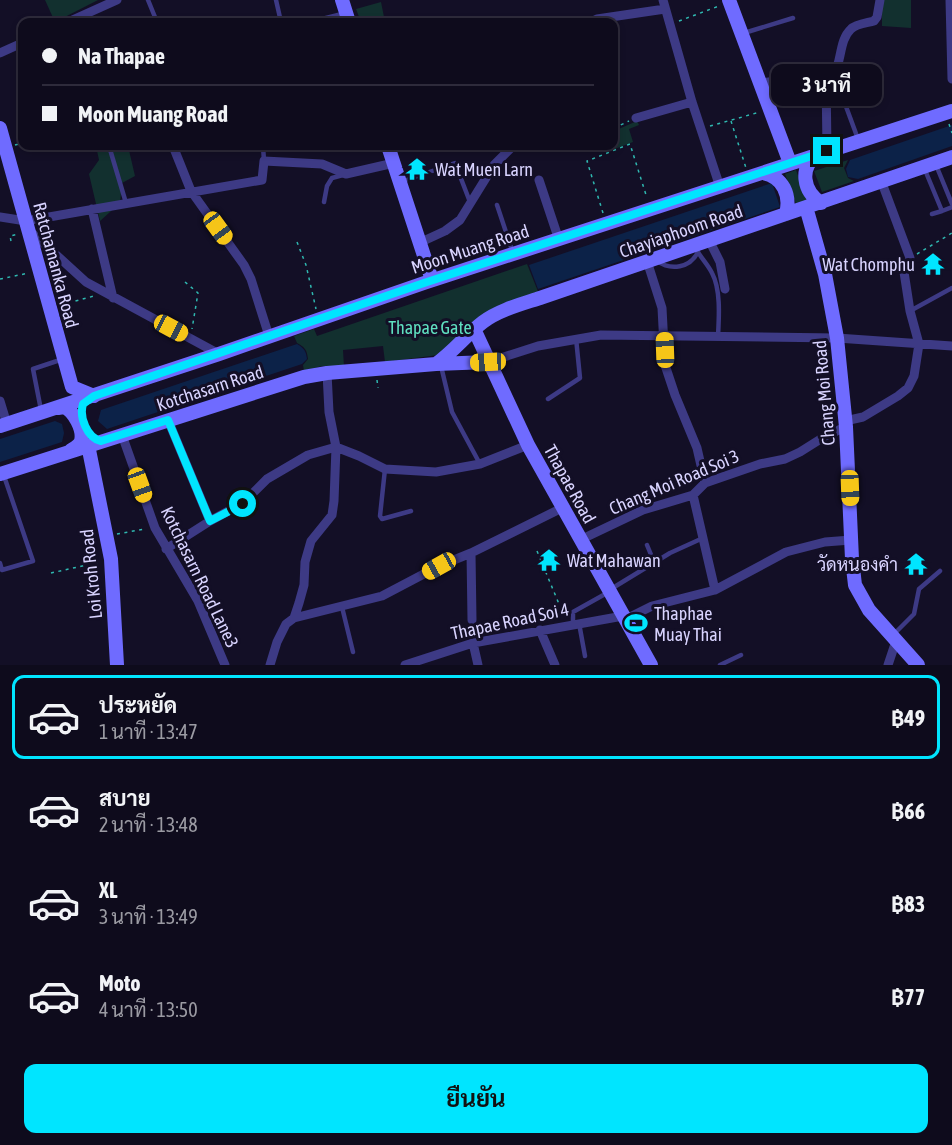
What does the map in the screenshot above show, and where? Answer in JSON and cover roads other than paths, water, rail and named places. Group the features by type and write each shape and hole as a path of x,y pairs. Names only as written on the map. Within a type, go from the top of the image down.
{"main road":[{"path":"729,1 790,163"},
{"name":"Moon Muang Road","path":"3,425 219,354 432,280 790,163 858,141 950,116"},
{"name":"Ratchamanka Road","path":"0,128 72,387 94,396"},
{"path":"389,150 432,280"},
{"path":"821,203 810,191 805,169 810,160 823,153"},
{"name":"Chayiaphoom Road","path":"439,364 485,320 505,311 952,157"},
{"path":"763,172 780,179 789,204 786,214"},
{"name":"Chang Moi Road","path":"806,207 825,274 837,338 845,424 854,576 859,594 869,610 918,665"},
{"name":"Thapae Road","path":"474,329 528,445 651,665"},
{"path":"439,364 488,362"},
{"name":"Kotchasarn Road","path":"2,474 294,380 327,373 439,364"},
{"path":"94,396 83,404 82,413 94,443"},
{"path":"56,408 64,407 74,413 81,436 78,445 70,451"},
{"name":"Loi Kroh Road","path":"94,443 111,559 117,665"}],"street":[{"path":"87,18 117,0"},
{"path":"761,83 830,75 838,67 844,37 852,27 874,21 880,0"},
{"path":"950,0 952,79"},
{"path":"601,18 664,4 692,102 720,187"},
{"path":"0,54 18,45"},
{"path":"823,153 830,75"},
{"path":"636,118 692,102"},
{"path":"175,150 191,191 252,279 269,336"},
{"path":"419,243 453,226 460,220 494,165 509,150"},
{"path":"27,225 92,209 262,180 264,161 322,164 346,174 394,163"},
{"path":"539,180 559,240"},
{"path":"882,183 910,258 904,272 910,311 919,344"},
{"path":"92,209 111,285 108,296"},
{"path":"0,217 27,225 72,272 108,296 219,354"},
{"path":"702,245 720,262 725,289"},
{"path":"651,260 662,308 665,365 698,448 705,483"},
{"path":"488,362 538,346 601,334 837,338 952,346"},
{"name":"Chang Moi Road Soi 3","path":"580,540 643,510 693,495 705,483 759,464 785,459 845,424 877,410 908,388 914,376 919,344"},
{"path":"294,618 304,585 305,562 311,541 332,514 334,501 336,447 329,412 327,373"},
{"path":"0,401 3,425"},
{"path":"168,420 210,521"},
{"name":"Kotchasarn Road Lane3","path":"122,435 155,528 198,601 221,664"},
{"path":"166,549 210,521 243,504 267,478 308,455 336,447 385,469 436,472 480,464 528,445"},
{"path":"693,495 715,590"},
{"path":"270,665 277,642 286,624 294,618 382,596 439,566 471,553 562,508"},
{"name":"Thapae Road Soi 4","path":"405,665 473,643 576,624 625,618 652,606 715,590 786,552 825,542 851,540"},
{"path":"471,553 472,620"},
{"path":"540,630 555,665"},
{"path":"888,665 894,639"},
{"path":"473,643 478,665"}],"lane":[{"path":"148,0 155,18"},
{"path":"276,0 280,18"},
{"path":"324,18 346,12"},
{"path":"742,33 793,18"},
{"path":"830,75 858,141"},
{"path":"111,150 126,203"},
{"path":"263,150 264,161"},
{"path":"400,182 455,163 471,205"},
{"path":"930,165 952,205 932,214"},
{"path":"930,165 942,211"},
{"path":"324,202 327,186 332,178 346,174"},
{"path":"497,205 511,247"},
{"path":"702,245 716,284 718,336"},
{"path":"910,311 952,288"},
{"path":"548,399 580,378 576,338"},
{"path":"41,413 33,369 63,359"},
{"path":"439,364 452,412 480,464"},
{"path":"385,469 382,519 411,511"},
{"path":"0,563 2,570 33,561 2,474"},
{"path":"585,656 573,612 654,562 703,538"},
{"path":"647,544 654,562"},
{"path":"894,639 914,614 919,589 940,571"},
{"path":"342,607 353,652"},
{"path":"720,665 739,656 739,665"}],"water":[{"path":"952,125 952,146 858,179 848,177 846,169 850,160"},
{"path":"772,183 780,207 538,289 529,265"},
{"path":"297,344 306,354 307,359 302,364 107,429 98,421 101,410"},
{"path":"55,421 62,424 64,433 62,442 0,462 0,439"}],"place":[{"name":"Wat Muen Larn","path":"417,169"},
{"name":"Wat Chomphu","path":"933,264"},
{"name":"Wat Mahawan","path":"549,560"},
{"name":"วัดหนองคำ","path":"916,564"},
{"name":"Thaphae Muay Thai","path":"636,623"}],"park label":[{"name":"Thapae Gate","path":"430,327"}]}
